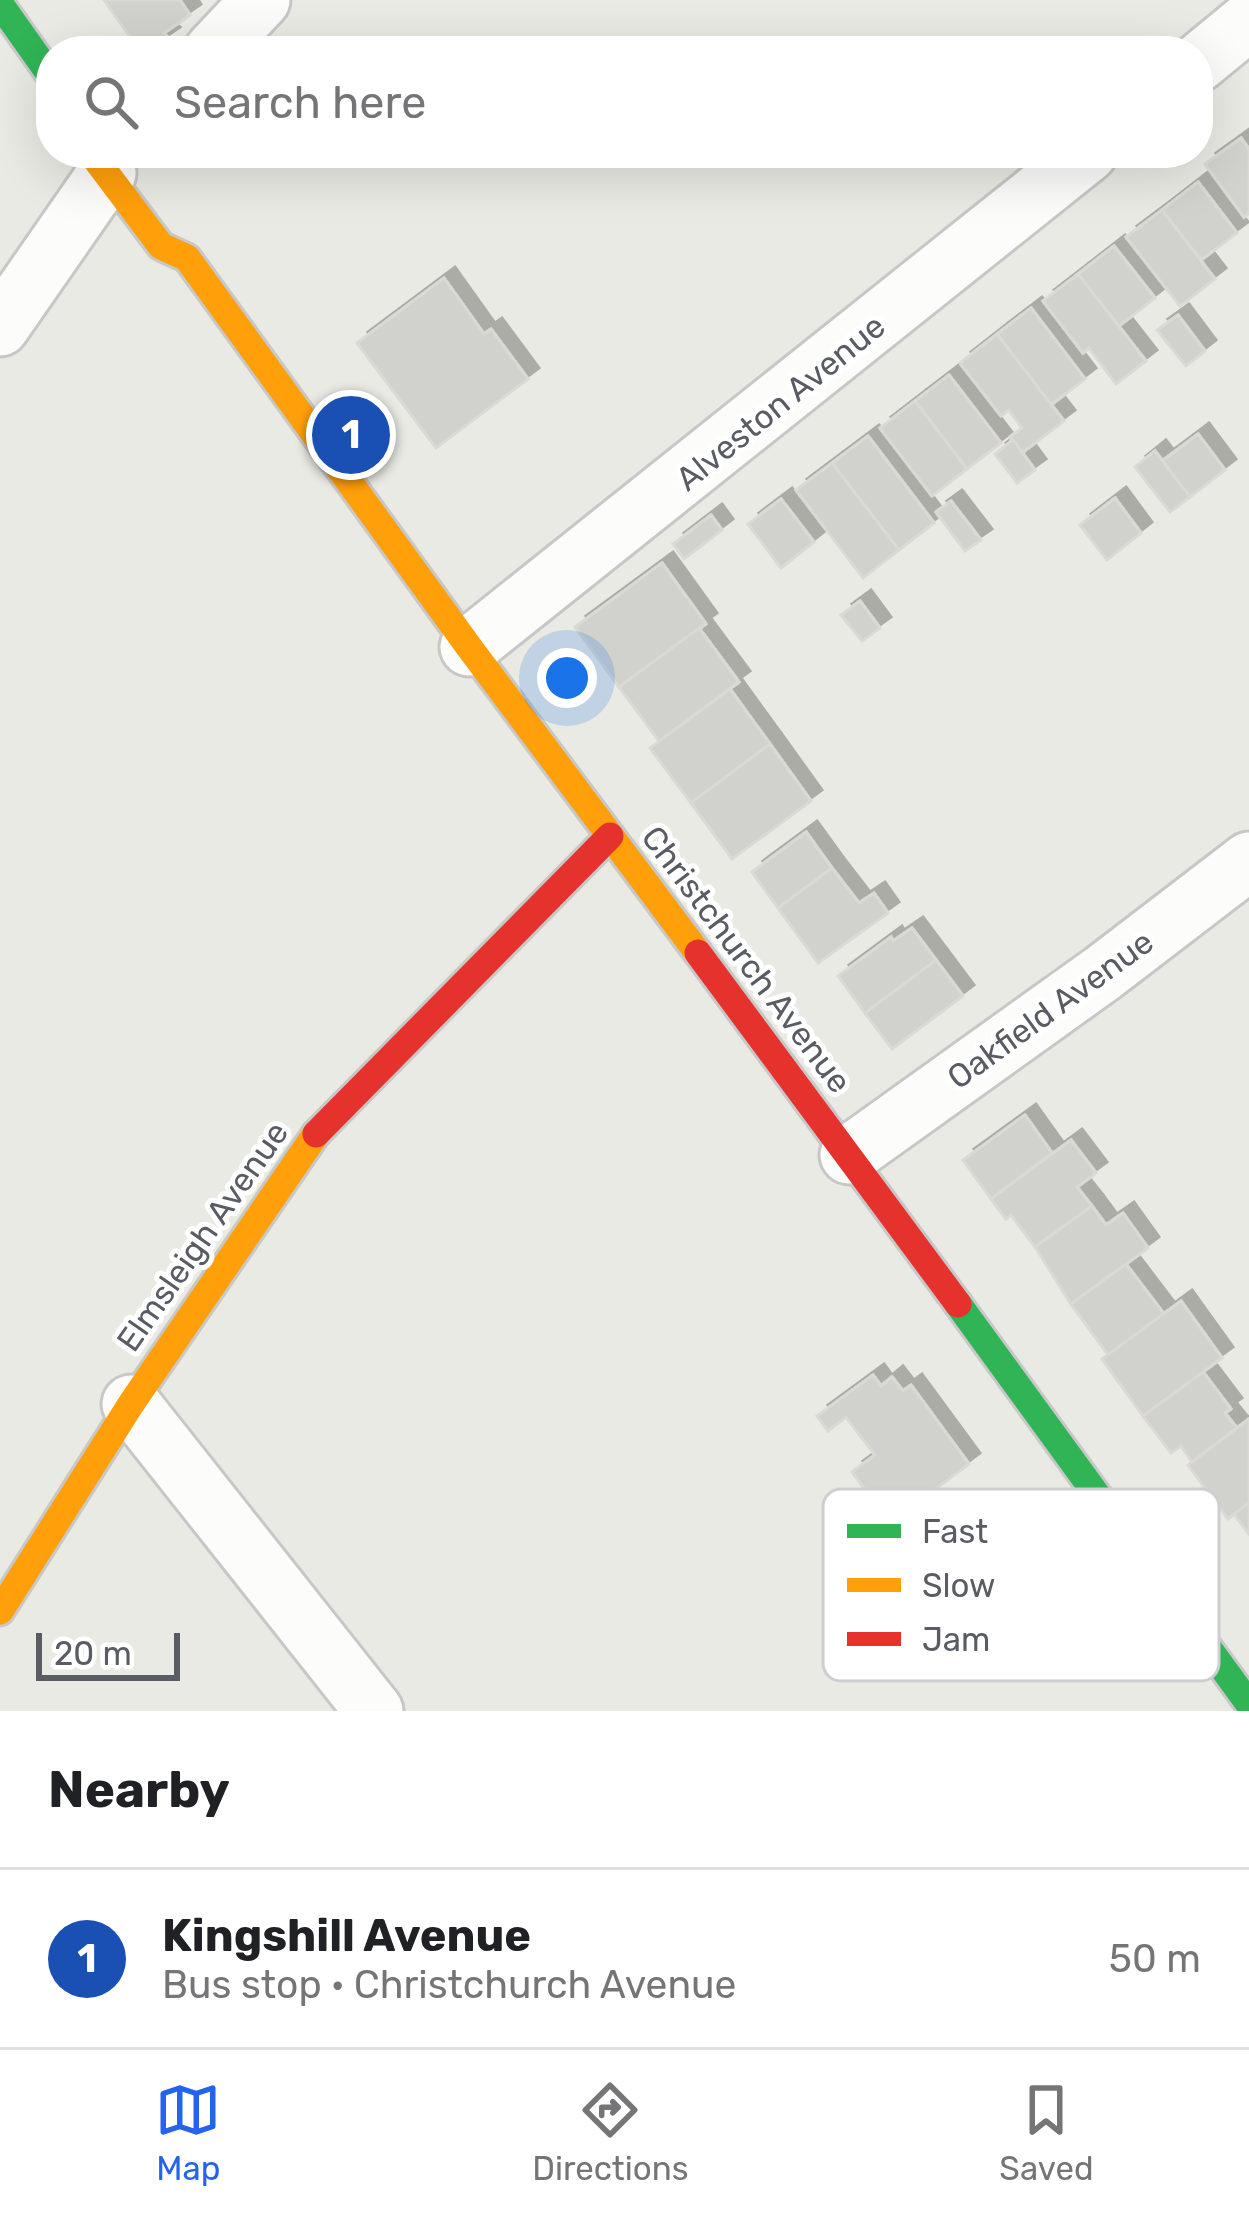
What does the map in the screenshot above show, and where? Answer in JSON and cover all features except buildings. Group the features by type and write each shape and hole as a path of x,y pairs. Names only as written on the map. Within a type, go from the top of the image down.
{"street":[{"path":"226,36 261,0"},
{"path":"0,4 36,55"},
{"path":"1213,51 1249,21"},
{"path":"0,327 96,168"},
{"name":"Christchurch Avenue","path":"103,168 161,246 187,258 469,647 1103,1489"},
{"name":"Alveston Avenue","path":"469,647 1069,168"},
{"path":"187,258 189,220"},
{"name":"Elmsleigh Avenue","path":"0,1611 131,1404 308,1142 610,836"},
{"name":"Oakfield Avenue","path":"849,1155 1103,973 1249,861"},
{"path":"131,1404 374,1711"},
{"name":"Christchurch Avenue","path":"1219,1642 1238,1667"}],"traffic: fast":[{"path":"0,4 36,55"},
{"path":"958,1304 1093,1489"},
{"path":"1219,1663 1249,1704"}],"traffic: slow":[{"path":"102,168 161,246 187,258 698,953"},
{"path":"0,1611 131,1404 316,1134"}],"traffic: jam":[{"path":"316,1134 610,836"},
{"path":"698,953 958,1304"}],"place":[{"name":"Kingshill Avenue","path":"351,435"}]}
